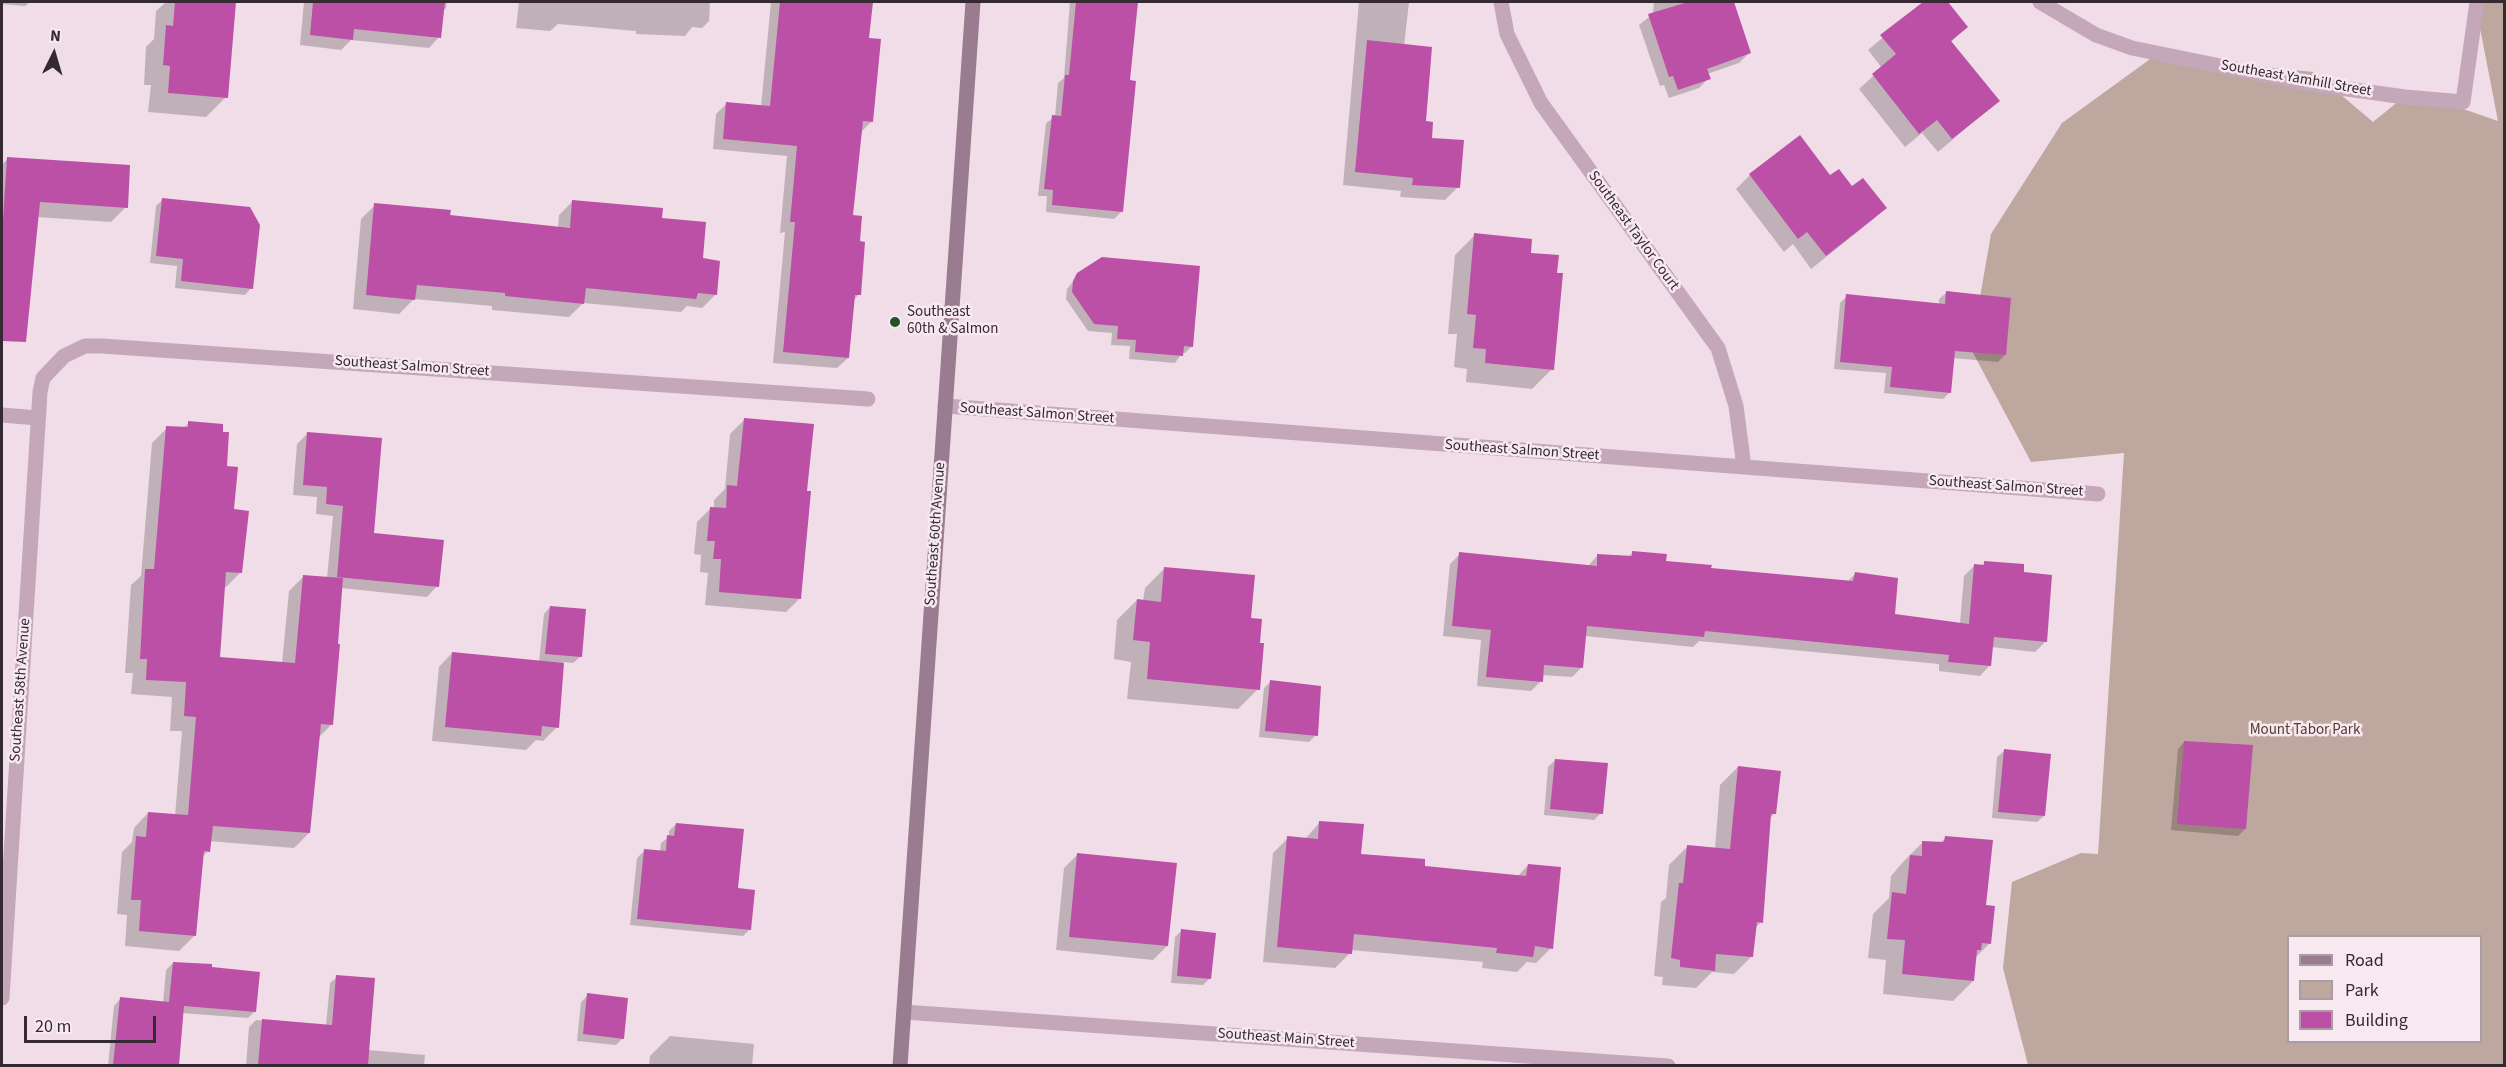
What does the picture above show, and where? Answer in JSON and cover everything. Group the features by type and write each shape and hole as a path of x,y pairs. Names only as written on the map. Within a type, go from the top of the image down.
{"main road":[{"name":"Southeast 60th Avenue","path":"900,1065 973,2"}],"street":[{"name":"Southeast Taylor Court","path":"1501,2 1507,34 1541,103 1718,348 1736,406 1744,467"},
{"name":"Southeast Yamhill Street","path":"2040,2 2096,35 2132,48 2304,83 2404,97 2463,102 2477,2"},
{"name":"Southeast Salmon Street","path":"38,418 43,378 64,356 86,346 868,399"},
{"name":"Southeast Salmon Street","path":"945,406 2098,494"},
{"path":"2,415 38,418"},
{"name":"Southeast 58th Avenue","path":"2,998 38,418"},
{"name":"Southeast Main Street","path":"904,1012 1668,1065"}],"green space":[{"name":"Mount Tabor Park","path":"2475,2 2504,2 2504,1065 2028,1065 2003,968 2012,882 2081,853 2098,854 2124,453 2031,462 1971,349 1991,234 2062,123 2153,57 2314,72 2373,122 2411,91 2498,121"}],"building":[{"path":"175,2 236,2 228,98 168,93 170,66 163,65 166,25 173,26"},
{"path":"313,2 445,2 441,38 354,29 353,40 310,35"},
{"path":"780,2 873,2 869,38 881,39 873,122 863,121 853,215 862,216 860,241 865,242 861,295 855,295 849,358 783,352 795,222 790,222 797,146 723,139 726,102 770,106"},
{"path":"1076,2 1138,2 1130,80 1136,81 1123,212 1052,205 1053,190 1044,189 1052,115 1061,116 1065,75 1069,75"},
{"path":"1688,2 1734,2 1751,53 1707,69 1711,79 1678,90 1673,76 1669,77 1648,14"},
{"path":"1923,2 1948,2 1968,27 1951,41 2000,101 1952,139 1937,120 1919,134 1872,74 1896,54 1880,35"},
{"path":"1367,40 1432,47 1426,121 1433,122 1432,138 1464,140 1460,188 1412,185 1413,178 1355,172"},
{"path":"1800,135 1830,175 1839,169 1852,186 1863,178 1887,208 1826,256 1807,232 1798,239 1749,174"},
{"path":"7,157 130,165 128,208 40,202 26,342 2,341 2,236"},
{"path":"162,198 250,207 260,225 253,289 181,281 183,259 156,256"},
{"path":"572,200 663,208 662,218 706,222 703,258 720,261 717,295 698,293 696,299 586,288 584,304 505,296 505,293 417,285 415,300 366,295 374,203 451,210 450,215 570,228"},
{"path":"1474,233 1532,239 1531,253 1559,255 1557,273 1563,273 1554,370 1485,363 1486,349 1473,348 1476,315 1467,314"},
{"path":"1102,257 1200,266 1193,347 1184,346 1183,356 1135,352 1136,340 1117,339 1118,326 1094,324 1072,292 1073,281 1077,273"},
{"path":"1946,291 2011,298 2006,355 1955,351 1951,393 1890,387 1892,367 1840,362 1846,294 1945,304"},
{"path":"744,418 814,424 807,491 811,491 801,599 719,592 721,559 713,559 715,541 707,541 710,507 726,508 727,485 737,486"},
{"path":"188,421 223,424 223,432 229,432 227,466 238,467 234,509 249,511 242,573 226,572 220,657 295,663 303,575 343,578 333,725 321,724 310,833 213,826 210,852 204,851 196,936 139,931 141,900 131,900 136,836 146,837 148,812 188,815 196,717 184,716 186,682 146,680 147,659 140,659 145,569 154,569 166,426 188,427"},
{"path":"307,432 382,438 374,533 444,540 439,587 337,577 343,506 326,504 327,487 303,485"},
{"path":"1632,551 1667,554 1666,561 1712,565 1711,568 1853,581 1855,572 1898,578 1895,614 1969,624 1974,564 1984,565 1984,561 2024,564 2024,572 2052,575 2047,642 1994,637 1991,666 1948,662 1949,655 1705,631 1704,637 1587,626 1583,668 1544,665 1543,682 1486,677 1491,630 1452,626 1459,552 1597,566 1597,554 1632,556"},
{"path":"1164,567 1255,575 1251,618 1262,619 1260,643 1264,643 1260,690 1147,679 1150,642 1133,640 1137,599 1161,602"},
{"path":"550,606 586,609 582,657 545,654"},
{"path":"452,652 564,663 559,728 542,726 541,736 445,727"},
{"path":"1270,680 1321,686 1318,736 1265,731"},
{"path":"2184,741 2253,745 2246,829 2177,824"},
{"path":"2004,749 2051,754 2045,816 1998,812"},
{"path":"1555,759 1608,763 1603,814 1550,809"},
{"path":"1738,766 1781,771 1776,814 1771,814 1763,923 1757,922 1753,957 1716,954 1715,971 1680,967 1680,960 1671,958 1679,883 1683,883 1687,845 1730,849"},
{"path":"1319,821 1364,824 1361,854 1425,859 1425,866 1526,876 1528,864 1561,867 1553,949 1535,946 1533,957 1496,953 1497,948 1354,934 1352,954 1277,947 1287,836 1318,839"},
{"path":"676,823 744,829 738,888 755,890 751,930 637,919 644,849 666,851 667,835 674,836"},
{"path":"1945,836 1993,840 1986,905 1995,906 1991,944 1982,943 1981,950 1977,950 1974,981 1902,974 1905,940 1887,939 1892,892 1906,894 1910,855 1922,856 1922,841 1944,842"},
{"path":"1077,853 1177,863 1168,946 1069,937"},
{"path":"1181,929 1216,933 1211,979 1177,976"},
{"path":"173,962 212,964 212,967 260,972 256,1012 184,1006 179,1065 113,1065 120,997 169,1002"},
{"path":"336,975 375,978 368,1065 258,1065 262,1019 332,1025"},
{"path":"587,993 628,998 624,1039 583,1034"}],"place":[{"name":"Southeast 60th & Salmon","path":"895,322"}]}
